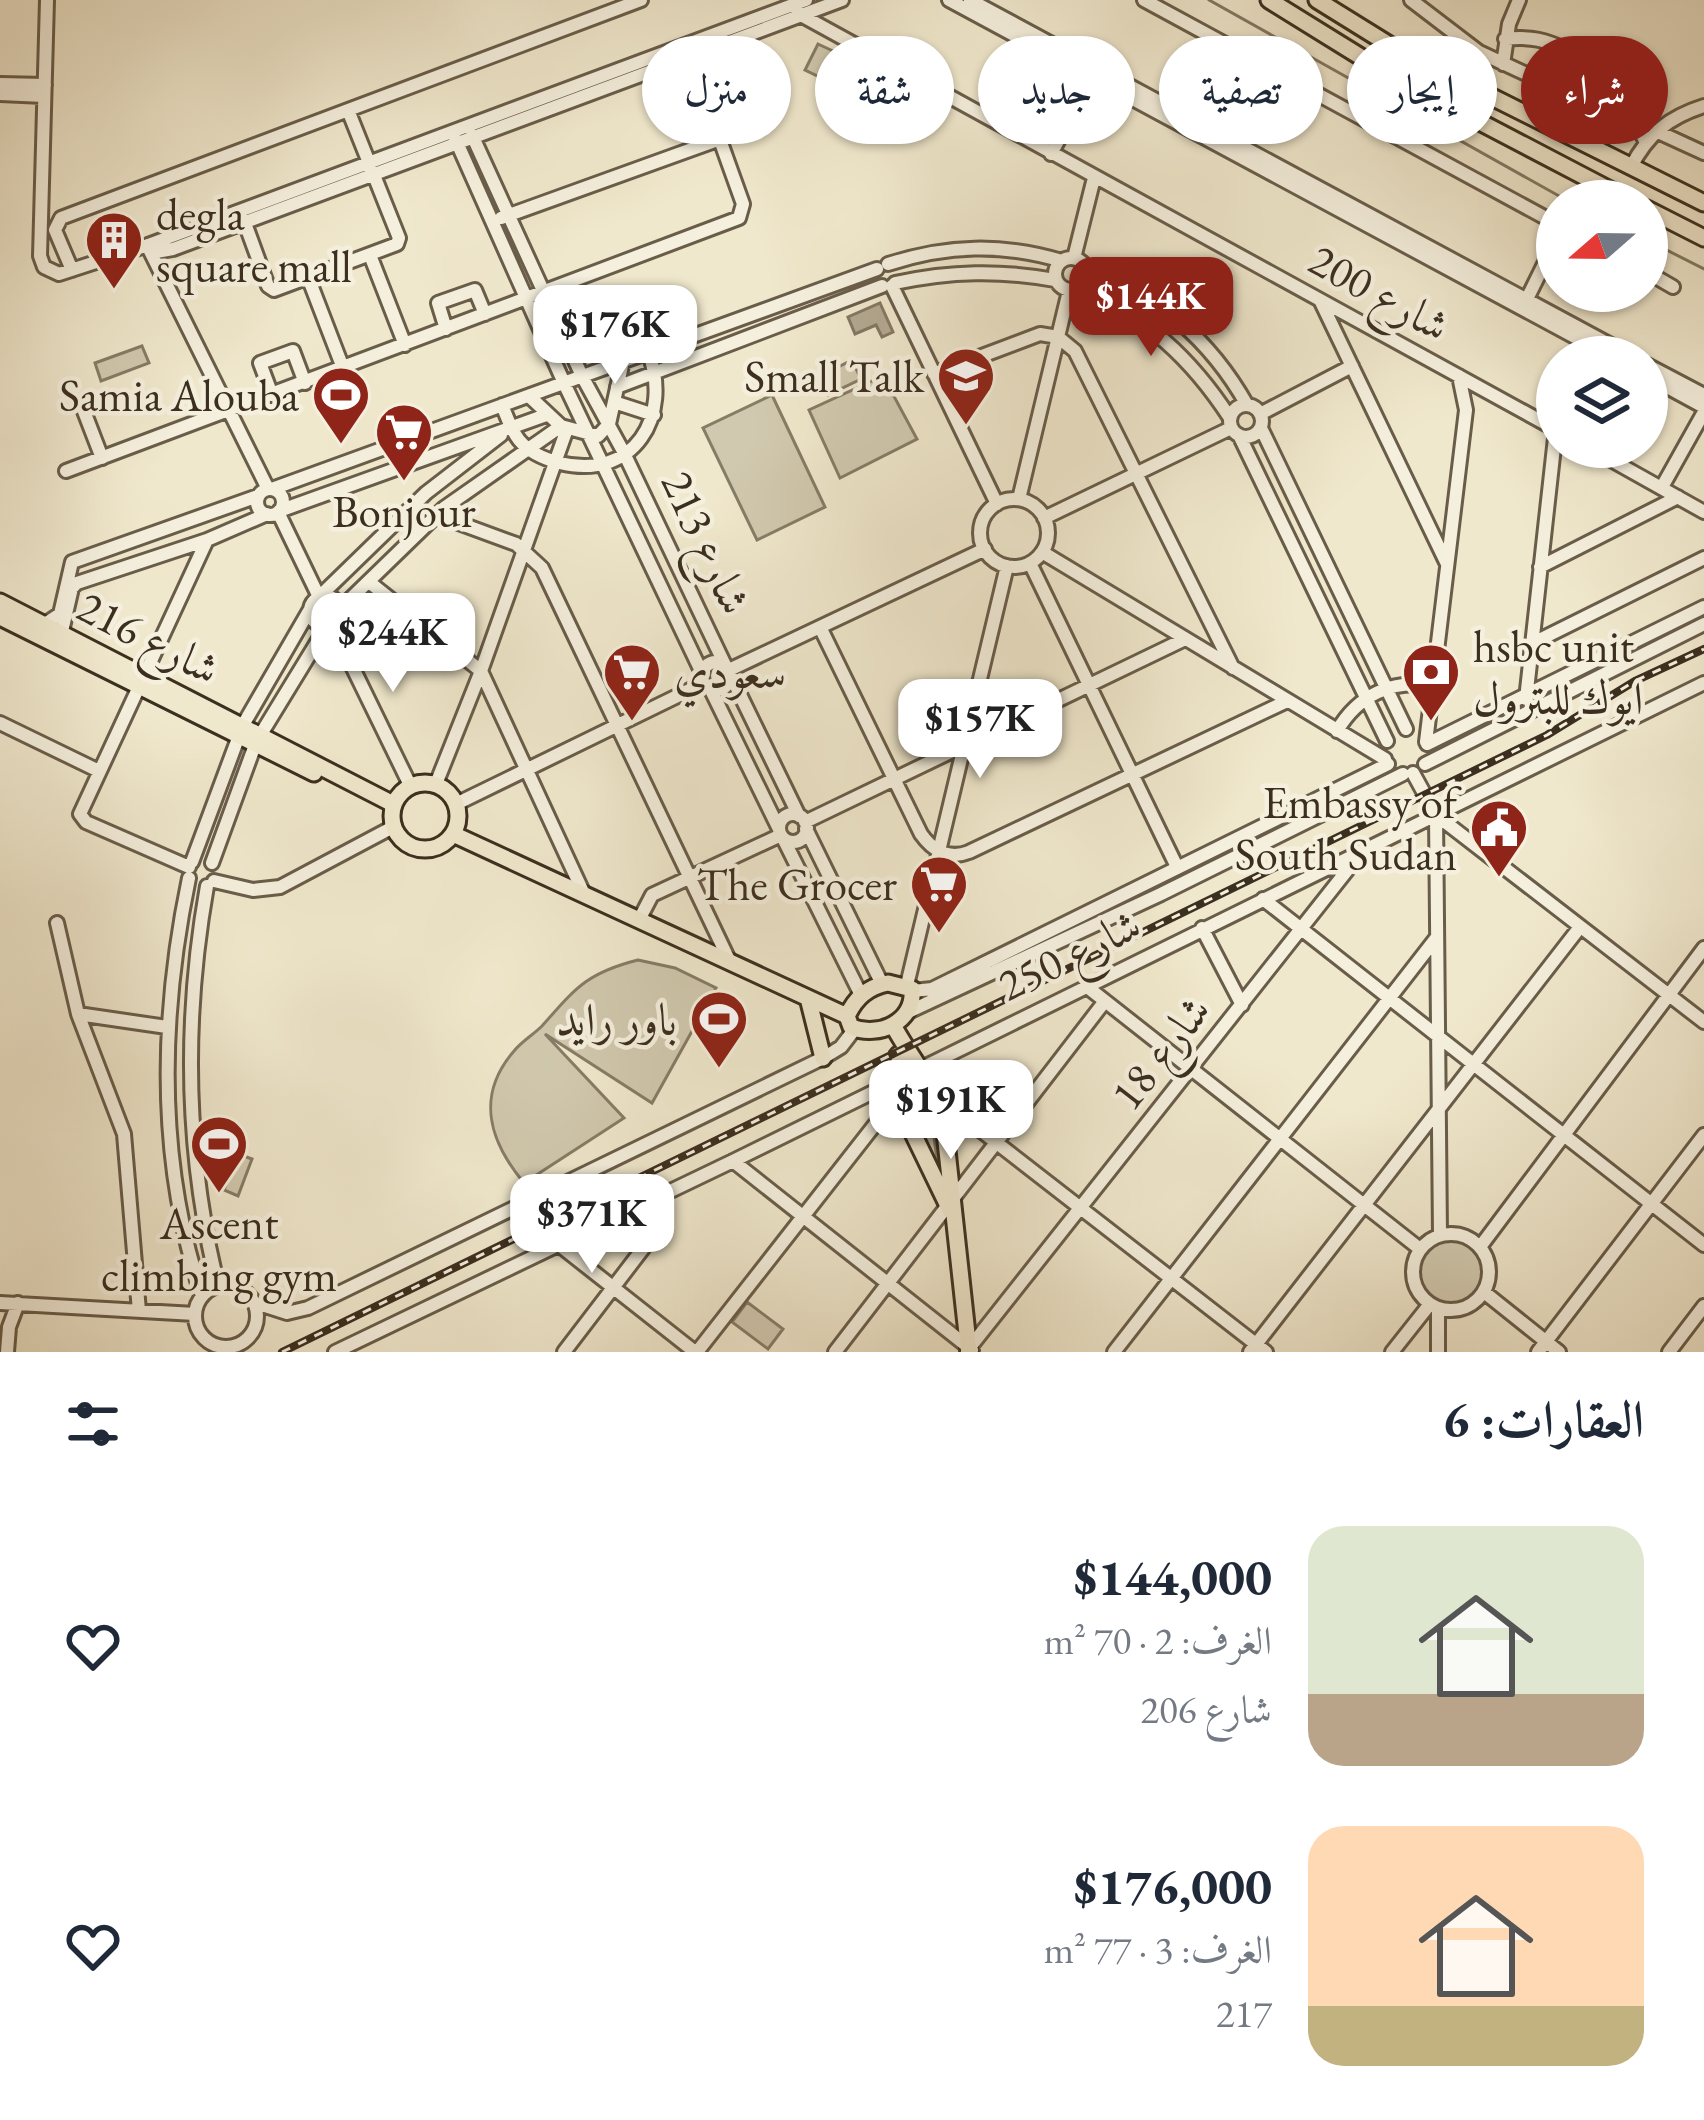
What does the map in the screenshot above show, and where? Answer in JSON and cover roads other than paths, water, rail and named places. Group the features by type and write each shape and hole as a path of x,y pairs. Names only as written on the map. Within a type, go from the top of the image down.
{"main road":[{"path":"1269,0 1364,60 1591,180"},
{"path":"1317,0 1396,49 1704,203"},
{"path":"1628,180 1631,167"},
{"path":"1668,194 1675,187"},
{"path":"1668,220 1704,238"},
{"name":"شارع 216","path":"0,602 44,624 58,638"},
{"name":"شارع 216","path":"0,617 58,638 258,739 393,814"},
{"path":"436,784 456,804 458,814 453,834 436,848 424,849 405,842 393,814 410,785 436,784"},
{"path":"453,834 808,998 851,1023 894,1022"},
{"path":"851,1023 861,995 882,984 910,988 894,1022 912,1072 941,1108 970,1351"},
{"path":"808,998 823,1058"},
{"path":"912,1072 905,1098 913,1138 952,1206"}],"street":[{"path":"47,0 40,256 51,273 72,271 148,245 162,253 242,216 642,68"},
{"path":"72,271 55,230 61,218 641,0"},
{"path":"726,36 801,6 842,0"},
{"path":"949,0 1021,36"},
{"path":"970,0 1031,36"},
{"path":"1144,0 1211,36"},
{"path":"1411,0 1468,44 1521,72"},
{"path":"1503,64 1505,40 1519,0"},
{"name":"شارع 200","path":"801,6 1051,154 1536,418"},
{"path":"1505,40 1521,39"},
{"path":"0,84 45,91"},
{"path":"0,94 45,91"},
{"path":"1135,95 1590,336"},
{"path":"1323,96 1536,213"},
{"path":"1668,122 1704,106"},
{"path":"242,216 269,288 396,245 399,239 348,110"},
{"name":"شارع 213","path":"471,132 582,376 882,984"},
{"name":"شارع 213","path":"454,138 588,436 861,995"},
{"path":"1668,142 1704,153"},
{"path":"492,221 709,144"},
{"path":"66,471 739,218 743,205 721,144"},
{"path":"1051,154 1056,144"},
{"path":"1631,167 1646,144"},
{"path":"1074,262 1094,178"},
{"path":"148,245 266,491 282,498 274,512"},
{"path":"44,624 60,614 72,562 882,266 936,251 987,247 1074,262 1139,292 1188,328 1220,363 1260,421 1406,729"},
{"path":"370,255 405,345"},
{"path":"1055,280 1055,269 1074,262"},
{"path":"1019,499 1058,337 1074,290 1087,278 1074,262"},
{"path":"882,266 875,277 890,285 997,504"},
{"path":"882,266 897,271 890,285"},
{"path":"616,394 656,372 890,285 958,272 991,271 1055,280 1155,331 1196,370 1234,427 1367,697 1387,741 1386,762"},
{"path":"308,278 343,368"},
{"path":"1525,304 1536,281"},
{"path":"1668,283 1673,286"},
{"path":"446,329 438,303 475,290 485,314"},
{"path":"1321,302 1448,566"},
{"path":"1525,304 1578,336"},
{"path":"934,374 1031,337 1058,337 1082,360 1233,668"},
{"path":"272,395 260,363 293,351 305,382"},
{"path":"502,405 528,449 555,462 603,464 637,443 654,415 656,372 648,351"},
{"path":"529,395 564,427 588,436 603,433 622,361"},
{"path":"1234,427 1249,437 1260,421 1352,366"},
{"path":"1668,375 1704,395"},
{"path":"1459,376 1466,410"},
{"path":"1425,764 1466,410 1472,397 1486,391"},
{"path":"1662,488 1702,417 1668,392"},
{"path":"616,394 654,415"},
{"path":"1234,427 1236,409 1247,405"},
{"path":"82,406 102,458"},
{"path":"58,638 75,584 546,415"},
{"path":"202,1296 188,1254 172,1163 167,1027 190,869 241,731 319,597 420,499 511,427"},
{"path":"212,863 258,739 340,609 436,515 564,427"},
{"path":"436,784 481,671 564,427"},
{"path":"1044,518 1234,427"},
{"path":"1528,712 1525,696 1552,468"},
{"path":"1626,468 1704,512"},
{"path":"266,491 258,507 274,512 319,597"},
{"path":"1540,567 1678,497"},
{"path":"1019,499 1044,518 1047,541 1030,563 1007,566 985,549 982,524 997,504 1019,499"},
{"path":"436,515 524,550 546,575 730,962"},
{"path":"207,540 81,808 82,818 190,869 195,885 254,890 280,887 393,814"},
{"path":"728,670 985,549"},
{"path":"1042,552 1408,774 1436,815 1704,1022"},
{"path":"1531,644 1704,558"},
{"path":"1030,563 1177,867"},
{"path":"910,988 1007,566"},
{"path":"369,582 481,671 584,894"},
{"path":"319,597 335,600 340,609"},
{"path":"1427,743 1704,607"},
{"path":"309,611 315,623 330,626"},
{"path":"1408,774 1704,625"},
{"path":"330,626 410,785"},
{"path":"820,627 921,834 939,851 954,856 969,853 1287,700"},
{"path":"781,834 795,842 804,822 1185,639"},
{"path":"706,682 711,662 728,670"},
{"path":"456,804 706,682 724,687 728,670"},
{"name":"شارع 250","path":"335,1352 1704,683"},
{"path":"1337,731 1367,697 1405,684 1433,686"},
{"path":"0,723 99,771"},
{"path":"1387,741 1406,729 1420,734 1427,743"},
{"name":"شارع 250","path":"910,988 932,989 1386,762"},
{"name":"شارع 250","path":"894,1022 1408,774"},
{"path":"639,920 652,895 781,834 787,815 804,822"},
{"path":"1436,815 1439,1235"},
{"name":"شارع 18","path":"970,1351 1363,850"},
{"path":"190,869 203,859 216,872 210,883 192,986 190,1088 198,1189 218,1286"},
{"path":"1263,899 1704,1245"},
{"path":"57,923 78,1014 124,1134 139,1311"},
{"path":"941,1108 956,1112 997,1142 1257,1349 1580,926"},
{"path":"1202,928 1242,1005"},
{"path":"1114,1352 1437,937"},
{"path":"1480,1247 1704,948"},
{"path":"1086,986 1420,1249"},
{"path":"835,1352 952,1206 1105,1001"},
{"path":"78,1014 167,1027"},
{"path":"253,1302 256,1321 248,1338 225,1350 202,1336 195,1314 202,1296 218,1286 237,1288 253,1302 278,1312 308,1308 823,1058 841,1047 851,1023"},
{"path":"558,1244 696,1352 890,1106 905,1098"},
{"path":"1542,1347 1704,1135"},
{"path":"733,1161 970,1351"},
{"path":"564,1352 664,1221 663,1209 654,1198"},
{"path":"1434,1306 1459,1310 1484,1292 1489,1269 1480,1247 1462,1235 1439,1235 1420,1249 1412,1268 1414,1282 1434,1306 1438,1352"},
{"path":"1484,1292 1542,1347 1558,1352"},
{"path":"0,1303 195,1314"},
{"path":"6,1352 18,1304"},
{"path":"1392,1352 1434,1306"},
{"path":"1669,1352 1704,1306"},
{"path":"0,1336 6,1352"},
{"path":"248,1338 255,1352"}],"waterway":[{"path":"1209,0 1536,183"},
{"path":"1668,251 1704,269"}],"railway":[{"path":"282,1352 1547,735 1635,681 1704,649"}],"place":[{"name":"degla square mall","path":"114,291"},
{"name":"Small Talk","path":"966,427"},
{"name":"Samia Alouba","path":"341,446"},
{"name":"Bonjour","path":"404,483"},
{"name":"سعودي","path":"632,723"},
{"name":"hsbc unit ايوك للبترول","path":"1431,723"},
{"name":"Embassy of South Sudan","path":"1499,879"},
{"name":"The Grocer","path":"939,935"},
{"name":"باور رايد","path":"719,1070"},
{"name":"Ascent climbing gym","path":"219,1195"}]}
